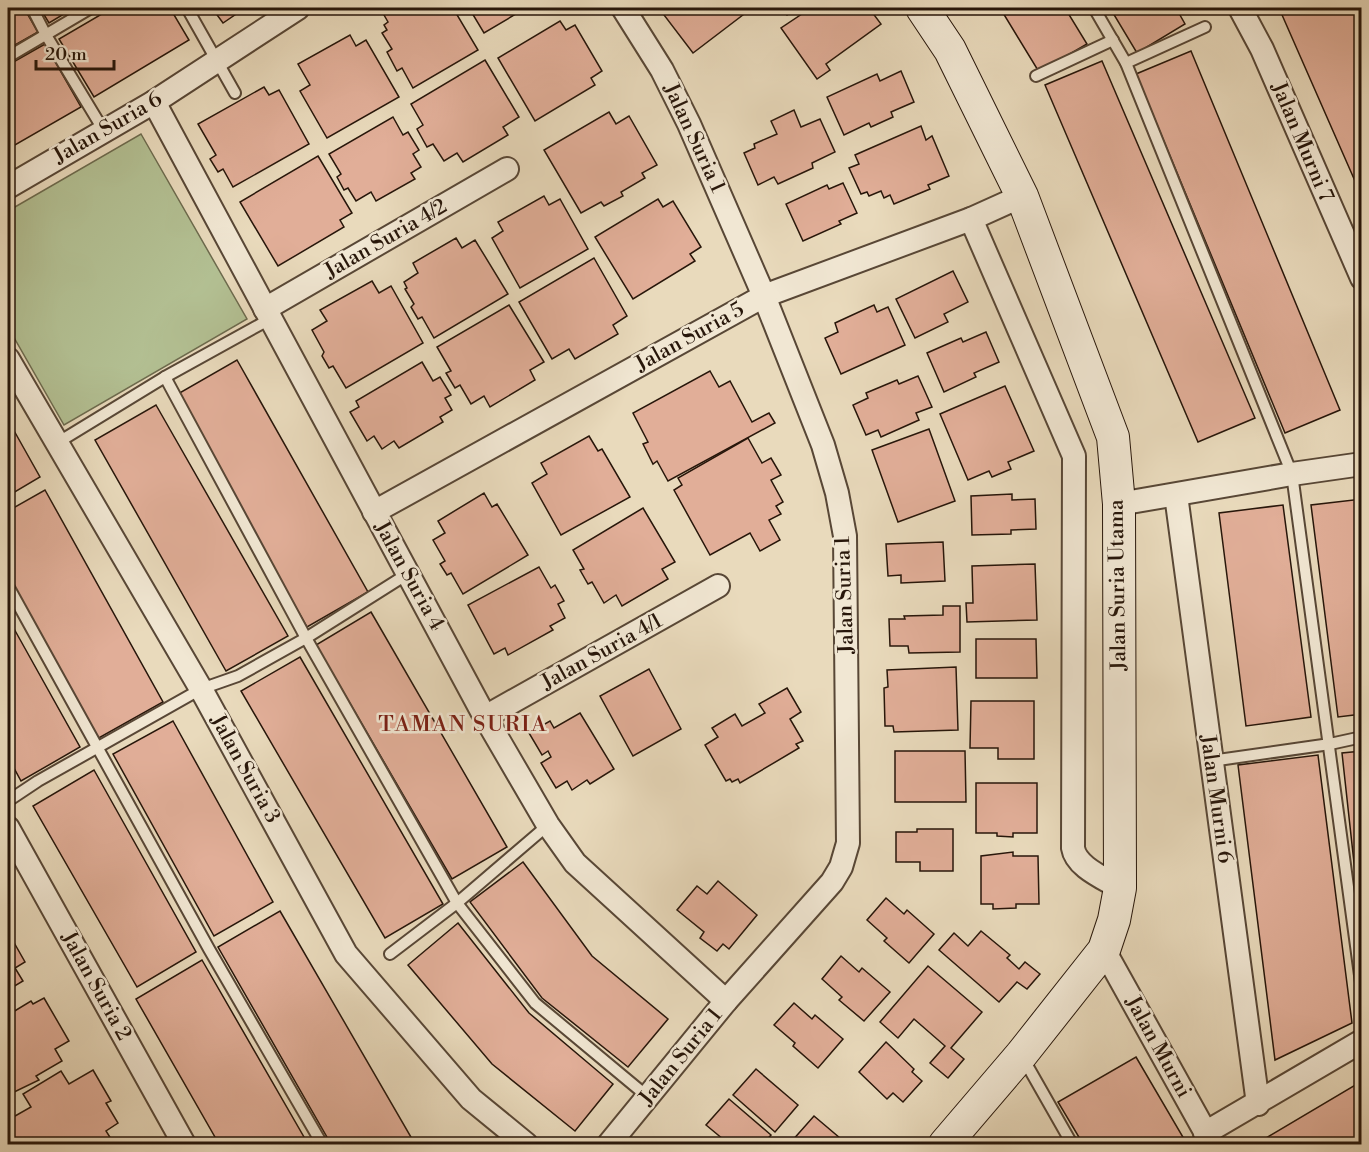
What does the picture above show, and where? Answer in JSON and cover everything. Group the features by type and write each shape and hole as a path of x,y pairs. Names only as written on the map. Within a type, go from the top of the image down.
{"main road":[{"name":"Jalan Suria Utama","path":"922,8 950,50 1022,196 1113,437 1119,504 1120,888 1114,921 1104,950 1021,1055 945,1144"}],"street":[{"name":"Jalan Suria 6","path":"8,187 154,102 298,8"},
{"name":"Jalan Suria 1","path":"609,1144 726,1001 832,882 841,867 848,843 845,536 837,493 823,444 764,296 689,124 662,69 623,8"},
{"name":"Jalan Murni 7","path":"1240,8 1262,49 1362,278"},
{"name":"Jalan Suria 4","path":"154,102 485,717 548,825 575,863 726,1001"},
{"name":"Jalan Suria 4/2","path":"267,314 507,169"},
{"name":"Jalan Suria 5","path":"374,512 764,296 971,219 1022,196"},
{"path":"971,219 1074,456 1073,848 1077,860 1120,888"},
{"name":"Jalan Suria 3","path":"8,359 201,689 346,954 471,1099 526,1144"},
{"path":"1119,504 1362,464"},
{"name":"Jalan Murni 6","path":"1176,495 1258,1104"},
{"name":"Jalan Suria 4/1","path":"485,717 718,586"},
{"name":"Jalan Suria 2","path":"8,828 184,1144"},
{"name":"Jalan Murni","path":"1104,950 1208,1139"},
{"path":"1208,1139 1258,1104 1362,1041"}],"lane":[{"path":"32,8 104,131"},
{"path":"8,57 91,8"},
{"path":"187,8 235,93"},
{"path":"1094,8 1126,63 1292,474 1362,990"},
{"path":"1126,63 1205,27"},
{"path":"1036,76 1113,40"},
{"path":"57,443 267,314"},
{"path":"165,377 306,638 456,903 535,1003 648,1097"},
{"path":"8,801 98,746 201,689 238,676 306,638 409,573"},
{"path":"8,586 209,949 322,1144"},
{"path":"1210,761 1330,744 1362,736"},
{"path":"390,954 456,903 548,825"},
{"path":"1021,1055 1072,1144"}],"green space":[{"path":"141,134 247,319 64,425 8,327 8,211"}],"building":[{"path":"8,8 24,8 38,32 8,49"},
{"path":"40,8 74,8 49,23"},
{"path":"112,8 170,8 189,40 94,97 59,39"},
{"path":"212,8 245,8 223,23"},
{"path":"380,8 453,8 478,50 413,88 402,68 397,71 387,52 392,49 382,33 387,30 384,25 388,22"},
{"path":"469,8 526,8 484,33"},
{"path":"674,8 752,8 693,53 664,15"},
{"path":"781,8 797,8 787,15"},
{"path":"811,8 869,8 881,24 826,64 830,70 817,79 781,28"},
{"path":"1000,8 1065,8 1087,44 1039,72"},
{"path":"1110,8 1176,8 1185,24 1137,53"},
{"path":"1279,8 1362,8 1362,197"},
{"path":"560,21 566,30 575,25 602,71 591,78 595,85 535,121 498,58"},
{"path":"350,35 356,46 366,40 399,97 327,138 300,91 310,85 298,64"},
{"path":"45,44 81,107 8,149 8,65"},
{"path":"1191,51 1340,410 1285,433 1136,74"},
{"path":"485,60 519,117 503,127 508,135 463,162 457,153 444,161 433,144 427,147 417,129 423,125 411,104"},
{"path":"1102,61 1255,418 1198,442 1045,85"},
{"path":"901,71 914,102 891,112 893,117 871,127 869,123 844,135 827,97 877,74 880,81"},
{"path":"264,87 269,95 279,90 309,144 233,187 223,169 218,172 210,159 216,155 198,124"},
{"path":"794,110 801,127 820,119 835,152 812,163 813,168 778,184 774,177 758,185 744,153 755,148 754,144 777,134 771,121"},
{"path":"609,112 616,124 629,116 657,165 642,173 645,178 621,192 623,196 604,206 601,202 581,213 544,150"},
{"path":"393,117 403,135 408,132 419,150 413,154 421,167 411,173 415,179 376,201 371,192 356,201 348,188 344,190 337,177 341,174 329,154"},
{"path":"921,126 926,140 932,136 949,176 928,185 930,189 894,204 890,195 884,198 881,191 869,196 867,192 861,194 849,168 859,164 855,155"},
{"path":"318,156 352,213 340,220 344,227 278,266 240,202"},
{"path":"843,183 857,213 839,221 841,224 803,241 786,204 827,185 829,189"},
{"path":"544,196 549,205 560,199 588,249 520,288 492,238 503,231 498,222"},
{"path":"658,199 663,207 673,201 701,247 690,254 695,261 633,299 595,237"},
{"path":"456,238 462,248 475,240 508,294 434,338 422,317 418,319 411,307 414,304 405,289 407,288 404,282 418,273 413,263"},
{"path":"594,258 627,316 613,325 618,334 575,359 569,349 552,359 519,302"},
{"path":"953,271 968,302 944,314 948,322 915,338 896,299"},
{"path":"372,281 379,293 391,286 423,343 346,388 333,366 329,368 322,356 324,352 312,330 327,321 320,310"},
{"path":"509,305 544,362 530,370 535,380 490,407 484,396 471,404 460,385 455,388 446,373 451,371 437,347"},
{"path":"874,305 877,312 888,307 905,345 841,374 825,338 838,332 835,323"},
{"path":"986,332 999,362 974,373 976,377 944,392 927,353 961,338 963,342"},
{"path":"237,360 368,592 307,627 176,395"},
{"path":"422,362 433,381 440,377 451,395 445,398 452,410 440,417 443,422 399,448 394,441 382,449 374,436 367,441 350,412 359,407 356,401"},
{"path":"710,371 719,387 730,381 752,422 769,413 775,423 668,481 657,461 653,464 643,444 648,442 633,413"},
{"path":"918,376 932,407 916,413 919,420 881,437 878,430 866,435 853,405 868,398 866,393 897,380 899,384"},
{"path":"1005,386 1034,451 1008,462 1011,469 992,477 989,471 968,480 940,414"},
{"path":"156,405 288,636 226,671 95,440"},
{"path":"8,420 40,477 8,496"},
{"path":"929,429 955,501 898,522 872,450"},
{"path":"589,436 598,451 602,449 630,497 561,535 532,483 547,474 541,463"},
{"path":"748,438 762,463 771,458 781,475 771,480 783,502 776,506 781,514 769,520 780,540 760,551 750,533 710,555 674,490 682,485 678,478"},
{"path":"45,490 163,702 97,739 8,579 8,511"},
{"path":"484,493 492,507 497,504 528,555 463,594 451,573 447,575 440,564 445,561 433,540 445,533 438,521"},
{"path":"1012,494 1012,500 1035,499 1036,529 1011,530 1011,534 972,535 971,496"},
{"path":"1362,499 1362,714 1338,717 1311,505"},
{"path":"1283,505 1311,717 1246,726 1219,513"},
{"path":"643,508 675,562 662,569 668,579 622,606 616,595 604,603 592,582 588,584 580,570 584,569 573,550"},
{"path":"943,542 945,581 901,583 901,575 888,576 886,544"},
{"path":"1035,564 1037,620 967,622 966,603 973,603 972,566"},
{"path":"539,567 551,588 555,585 564,601 558,604 565,618 550,626 553,630 508,655 505,648 494,654 468,605"},
{"path":"943,606 960,606 960,652 909,653 908,646 890,646 889,619 905,619 904,616 943,615"},
{"path":"371,612 507,847 452,879 316,645"},
{"path":"8,618 80,747 21,781 8,757"},
{"path":"976,639 1036,639 1037,678 976,678"},
{"path":"300,657 443,904 385,938 241,691"},
{"path":"956,667 958,730 894,732 893,726 885,726 884,688 888,687 887,670"},
{"path":"649,669 681,729 633,756 600,696"},
{"path":"787,688 801,712 790,719 803,741 796,744 799,748 740,783 738,779 732,782 730,779 726,781 705,745 718,737 712,728 735,714 742,726 765,713 759,704"},
{"path":"971,701 1034,701 1034,759 998,759 998,748 970,748"},
{"path":"580,713 614,769 590,784 587,780 572,790 567,781 556,788 541,763 551,757 548,751 542,755 529,733 550,721 554,728"},
{"path":"173,721 273,902 214,936 113,754"},
{"path":"895,751 965,751 966,802 895,802"},
{"path":"1362,751 1362,936 1342,753"},
{"path":"1318,755 1352,1023 1275,1060 1238,765"},
{"path":"94,770 196,952 137,987 33,806"},
{"path":"976,783 1037,783 1037,833 1013,833 1013,837 997,836 997,833 976,833"},
{"path":"917,829 953,829 953,871 920,871 920,862 896,862 896,832 917,832"},
{"path":"1013,852 1013,856 1038,856 1039,904 1016,904 1016,908 993,909 993,904 981,904 981,856"},
{"path":"523,862 592,956 668,1019 628,1067 542,998 470,902"},
{"path":"718,881 757,915 729,949 723,944 717,951 700,938 704,932 677,910 697,886 707,894"},
{"path":"886,898 904,914 907,910 934,934 909,963 884,941 887,938 867,920"},
{"path":"280,911 415,1144 331,1144 218,947"},
{"path":"458,923 529,1013 613,1084 575,1131 492,1064 408,965"},
{"path":"981,931 1010,955 1007,958 1019,969 1025,962 1040,974 1027,989 1017,982 999,1002 939,950 954,933 968,946"},
{"path":"8,932 25,962 15,968 23,981 8,990"},
{"path":"841,956 859,972 862,968 890,992 864,1021 839,1000 842,997 822,979"},
{"path":"202,960 308,1144 219,1144 136,999"},
{"path":"928,966 982,1012 951,1048 964,1059 948,1078 930,1063 945,1046 914,1019 898,1038 880,1022"},
{"path":"44,998 69,1041 55,1049 62,1061 36,1076 39,1080 8,1095 8,1015 31,1001 33,1004"},
{"path":"794,1003 812,1019 815,1015 843,1039 818,1068 793,1046 795,1043 774,1025"},
{"path":"886,1042 914,1069 912,1072 922,1081 903,1102 893,1093 887,1099 859,1072"},
{"path":"1136,1057 1187,1144 1083,1144 1058,1102"},
{"path":"756,1069 798,1105 775,1132 733,1095"},
{"path":"93,1070 111,1101 106,1103 118,1123 106,1131 113,1142 109,1144 12,1144 8,1137 8,1120 31,1107 23,1094 61,1071 69,1084"},
{"path":"1362,1081 1362,1144 1259,1144 1261,1141"},
{"path":"729,1099 771,1135 763,1144 729,1144 706,1125"},
{"path":"814,1116 847,1144 793,1144 791,1142"}],"district":[{"name":"TAMAN SURIA","path":"463,724"}]}
